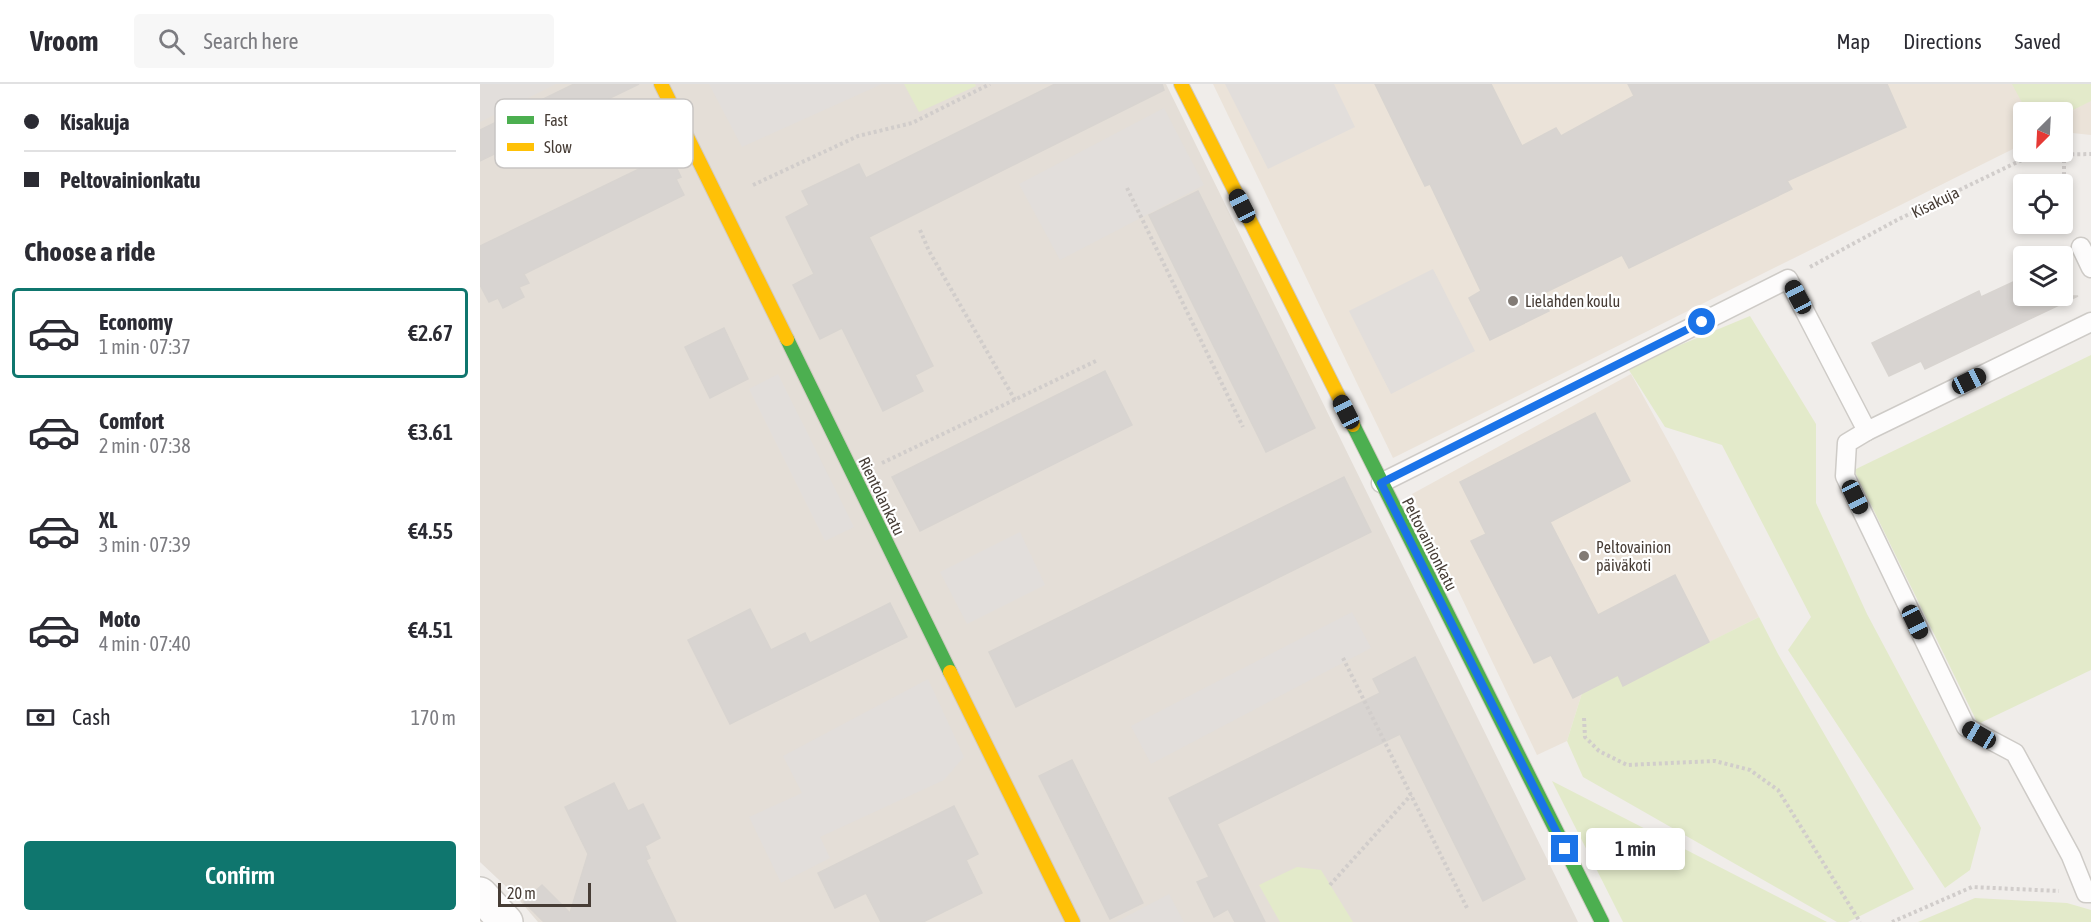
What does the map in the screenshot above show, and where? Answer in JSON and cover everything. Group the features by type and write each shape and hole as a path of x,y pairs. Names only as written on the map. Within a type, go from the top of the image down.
{"street":[{"name":"Rientolankatu","path":"661,84 668,99"},
{"name":"Peltovainionkatu","path":"1181,84 1602,922"},
{"name":"Rientolankatu","path":"693,149 1073,922"},
{"path":"480,894 506,922"}],"lane":[{"path":"2081,247 2091,268"},
{"path":"1381,483 1788,279 1867,431"},
{"path":"2089,893 2015,753 1966,727 1845,476 1847,443 1867,431 2091,322"}],"path":[{"path":"753,185 858,136 912,123 990,84"},
{"name":"Kisakuja","path":"2073,154 2091,154"},
{"name":"Kisakuja","path":"1788,279 1897,220 2017,162"},
{"path":"1127,188 1243,427"},
{"path":"920,230 929,251 1016,400"},
{"path":"854,477 1098,360"},
{"path":"1343,658 1468,910"},
{"path":"1584,718 1585,737 1599,751 1627,765 1716,761 1750,770 1778,790 1860,922"},
{"path":"1330,885 1411,795"},
{"path":"1892,922 1971,887 2089,893"}],"shaded area":[{"path":"480,84 1166,84 1578,922 538,922 515,895 480,862"},
{"path":"480,84 556,84 526,99 495,99 495,114 480,122"},
{"path":"709,84 882,84 742,147"},
{"name":"Lielahden koulu","path":"1213,84 2091,84 2091,135 2073,133 2073,102 2013,102 2013,149 1393,458"},
{"path":"1225,84 1334,84 1355,127 1268,169"},
{"path":"1164,108 1204,185 1060,260 1019,184"},
{"path":"1433,269 1475,351 1391,394 1349,311"},
{"path":"778,374 854,527 825,541 749,389"},
{"name":"Peltovainion päiväkoti","path":"1631,374 1759,617 1623,686 1618,675 1582,693 1567,741 1537,755 1412,494"},
{"path":"1020,532 1045,585 967,624 940,572"},
{"path":"1352,612 1371,648 1151,764 1131,726"},
{"path":"928,679 964,757 944,780 820,837 830,858 781,883 749,817 802,793 783,756"},
{"path":"1169,894 1184,922 1116,922"}],"green space":[{"path":"904,84 975,84 976,86 919,112"},
{"path":"2012,84 2091,84 2091,101 2073,110 2073,102 2022,102"},
{"path":"1750,316 1816,424 1816,503 1867,614 1981,828 1970,870 1945,888 1788,650 1811,617 1722,445 1665,427 1627,367"},
{"path":"2091,355 2091,670 1978,724 1854,470"},
{"path":"1759,617 1778,654 1914,889 1848,922 1837,922 1583,777 1567,741 1582,693 1618,675 1623,685"},
{"path":"1552,781 1827,922 1623,922"},
{"path":"1297,867 1321,870 1353,922 1280,922 1259,885"},
{"path":"1975,898 2067,903 2091,910 2091,922 1918,922"}],"building":[{"path":"574,84 639,84 608,99 543,99"},
{"path":"1055,84 1162,84 1164,90 869,237 933,366 915,375 923,391 883,411 842,328 820,339 793,285 814,274 786,217 809,205 802,191 859,164 866,178"},
{"path":"1375,84 1491,84 1522,146 1556,128 1561,136 1634,96 1628,84 1887,84 1906,127 1787,181 1792,189 1629,268 1622,255 1540,295 1549,311 1490,340 1469,298 1481,291 1430,184 1425,186"},
{"path":"495,123 495,154 480,161 480,130"},
{"path":"641,168 677,168 681,177 676,179 684,195 524,274 529,283 519,287 524,297 503,308 498,298 489,302 480,285 480,246"},
{"path":"1198,191 1315,428 1266,452 1149,215"},
{"path":"2013,282 2013,306 2057,306 1925,369 1921,361 1889,376 1872,343 1979,291 1981,297"},
{"path":"724,328 748,379 710,398 685,347"},
{"path":"1105,371 1132,425 920,531 892,477"},
{"name":"Peltovainion päiväkoti","path":"1595,413 1630,481 1550,522 1598,615 1675,575 1709,642 1623,686 1618,675 1573,698 1551,655 1534,663 1471,541 1486,534 1460,482"},
{"path":"1344,477 1371,532 1016,707 989,652"},
{"path":"890,603 907,637 730,724 688,640 750,609 771,650 805,633 810,643"},
{"path":"1415,657 1525,879 1483,901 1400,734 1217,824 1265,922 1235,922 1228,909 1214,917 1197,882 1209,877 1169,798 1380,693 1373,679"},
{"path":"1072,760 1143,903 1110,919 1039,776"},
{"path":"614,783 628,811 643,804 660,838 645,846 650,858 646,860 676,922 544,922 524,902 542,885 570,913 588,854 565,807"},
{"path":"954,806 978,854 966,860 982,893 923,922 881,922 866,893 835,908 818,873"}],"traffic: fast":[{"path":"787,339 950,672"},
{"path":"1353,425 1602,922"}],"traffic: slow":[{"path":"661,84 668,99"},
{"path":"1181,84 1353,425"},
{"path":"693,149 787,339"},
{"path":"950,672 1073,922"}],"place":[{"name":"Lielahden koulu","path":"1513,301"},
{"name":"Peltovainion päiväkoti","path":"1584,556"}],"route":[{"path":"1565,849 1381,483 1702,322"}]}
